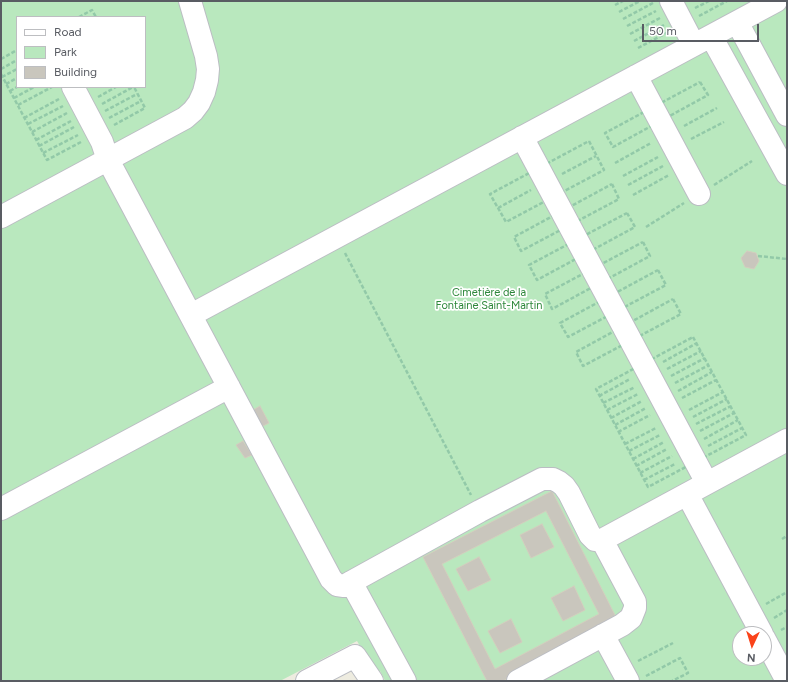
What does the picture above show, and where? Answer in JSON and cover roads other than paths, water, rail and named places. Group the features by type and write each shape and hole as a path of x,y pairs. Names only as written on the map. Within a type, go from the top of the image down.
{"street":[{"path":"1,217 185,118 193,111 199,103 207,80 208,69 206,56 190,1"},
{"path":"191,316 776,1"},
{"path":"666,2 703,40 787,174"},
{"path":"737,22 787,115"},
{"path":"636,76 699,194"},
{"path":"74,89 98,133 108,160 331,578 340,586 344,586 537,481 553,479 559,482 569,493 592,538 595,540 602,540 787,440"},
{"path":"522,137 707,483"},
{"path":"1,509 229,386"},
{"path":"687,494 758,626"},
{"path":"518,681 603,636 627,622 631,618 635,608 635,602 602,540"},
{"path":"351,582 405,681"},
{"path":"603,636 635,679"},
{"path":"772,653 787,681"},
{"path":"307,681 355,656 372,681"}],"park label":[{"name":"Cimetière de la Fontaine Saint-Martin","path":"489,299"}]}
